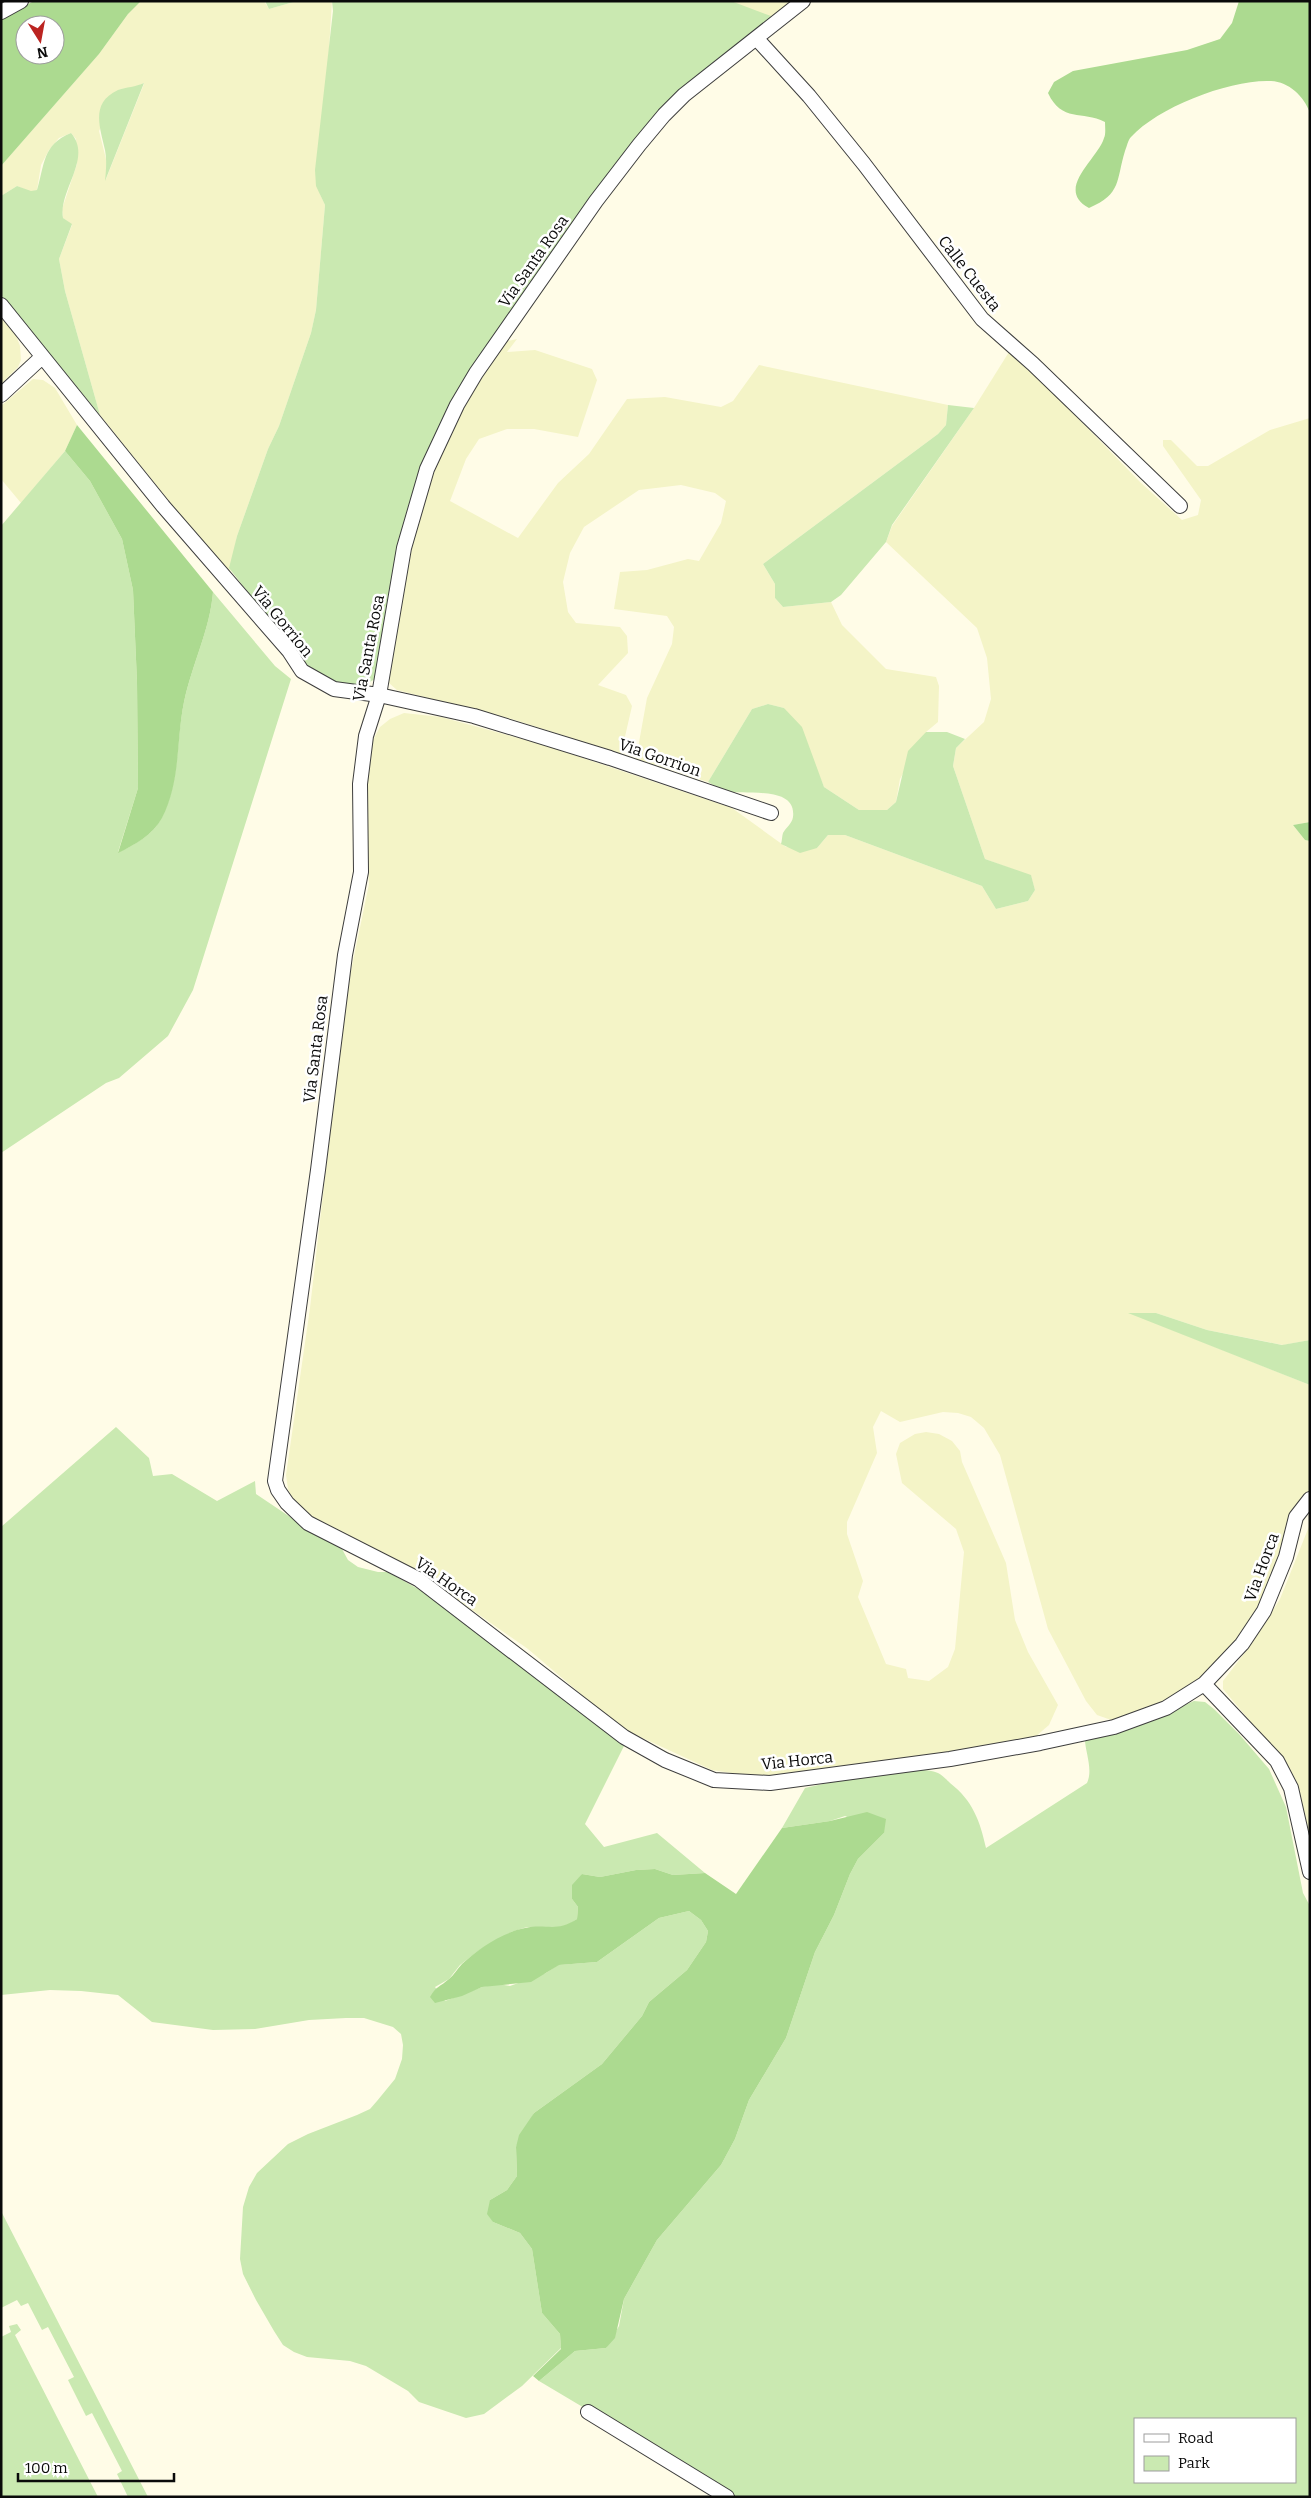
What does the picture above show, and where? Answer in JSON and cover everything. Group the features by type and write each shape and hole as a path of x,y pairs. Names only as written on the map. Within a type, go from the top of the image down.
{"street":[{"path":"1,12 21,1"},
{"name":"Via Santa Rosa","path":"278,1467 345,955 361,872 360,784 366,736 379,695 404,548 427,469 457,405 476,373 592,208 651,130 684,95 803,1"},
{"name":"Calle Cuesta","path":"757,39 809,96 864,164 982,320 1033,364 1180,506"},
{"name":"Via Gorrion","path":"1,305 42,357 102,427 163,506 289,651 302,671 334,689 379,695 483,719 610,758 771,813"},
{"path":"1,395 42,357"},
{"name":"Via Horca","path":"278,1467 275,1481 278,1490 287,1503 308,1523 418,1579 624,1737 665,1760 714,1780 770,1783 950,1759 1040,1743 1114,1726 1158,1711 1204,1684 1242,1644 1264,1611 1286,1557 1296,1517 1310,1499"},
{"path":"1204,1684 1277,1762 1291,1788 1310,1872"},
{"path":"588,2412 727,2497"}],"green space":[{"path":"34,1 141,1 128,14 99,54 1,166 1,18"},
{"path":"141,1 264,1 269,9 297,1 332,1 320,194 325,205 316,310 311,333 279,426 268,449 237,536 230,573 222,567 100,415 65,291 59,259 72,225 63,218 62,209 77,164 76,139 71,133 59,138 49,150 41,165 37,190 31,192 17,186 1,196 1,166 99,54 128,14","holes":["144,83 106,179 107,163 99,131 120,89 133,88"]},
{"path":"265,1 297,1 269,9"},
{"path":"332,1 731,1 771,16 770,22 695,80 488,344 460,388 436,435 416,483 397,550 379,669 375,679 361,687 341,686 309,670 229,568 237,536 268,449 279,426 311,333 316,310 325,205 316,186 315,170 333,11"},
{"path":"731,1 794,1 770,22"},
{"path":"1239,1 1310,1 1310,113 1304,101 1295,91 1284,84 1271,81 1236,85 1196,97 1159,115 1131,137 1128,141 1113,191 1100,203 1089,208 1079,200 1076,192 1077,183 1104,138 1105,122 1060,109 1048,93 1054,82 1073,71 1187,50 1220,39 1232,23"},
{"path":"144,83 105,181 106,158 99,116 100,109 109,95 118,90"},
{"path":"71,133 77,143 77,164 65,197 63,218 72,224 59,259 65,291 100,415 1,295 1,196 17,186 31,191 37,190 46,156 50,149 55,143"},
{"path":"1,315 14,330 20,346 21,360 18,367 1,384"},
{"path":"517,339 507,352 535,350 592,369 597,380 578,437 534,429 507,429 479,439 466,459 450,501 518,538 558,483 589,454 627,399 665,397 721,407 733,401 759,365 948,405 946,425 938,434 763,564 775,584 775,598 783,607 831,602 842,625 886,669 936,677 939,686 938,722 926,732 900,779 896,802 887,810 859,810 824,787 784,708 768,704 752,709 708,782 636,759 647,698 672,644 674,627 667,616 614,609 620,572 647,570 688,559 699,561 721,523 726,501 715,493 681,485 639,490 584,527 570,553 563,582 568,612 576,623 620,627 627,636 628,653 598,685 626,695 632,706 621,754 515,720 397,690 389,683 387,673 422,498 452,426 479,375 503,342"},
{"path":"1009,352 1029,368 1141,483 1182,520 1198,515 1201,500 1163,446 1163,440 1171,440 1197,466 1208,466 1270,430 1310,418 1310,822 1293,825 1305,840 1310,841 1310,1340 1283,1345 1207,1330 1156,1313 1130,1313 1310,1385 1310,1489 1299,1502 1270,1581 1252,1618 1235,1646 1211,1672 1155,1707 1114,1721 1097,1715 1086,1701 1048,1629 1000,1455 984,1428 971,1417 958,1413 943,1412 900,1422 881,1411 873,1427 877,1453 847,1522 847,1534 863,1581 858,1597 886,1664 906,1669 908,1678 929,1681 948,1667 955,1649 964,1552 956,1529 902,1483 896,1454 900,1443 915,1434 926,1432 939,1434 952,1441 960,1451 962,1462 1006,1563 1015,1620 1028,1652 1058,1705 1049,1725 1035,1737 987,1747 771,1776 712,1770 621,1728 528,1649 397,1560 310,1517 293,1500 288,1489 286,1475 310,1308 346,995 369,884 366,830 367,769 373,740 380,727 390,719 404,713 441,717 544,745 732,808 786,847 817,848 828,835 845,835 982,886 996,909 1028,901 1035,890 1031,876 985,859 953,766 956,748 984,722 991,699 987,658 977,628 886,542 892,526 974,408"},
{"path":"33,379 43,380 55,388 77,425 65,451 21,503 1,479 1,406"},
{"path":"948,405 974,408 892,525 886,542 841,595 831,602 783,607 775,598 775,584 763,564 938,434 946,425"},
{"path":"77,425 213,592 205,633 184,702 175,775 168,804 154,830 137,843 118,853 138,788 137,682 133,590 122,539 90,481 65,451"},
{"path":"65,451 90,481 122,539 133,590 137,682 138,788 118,852 149,834 159,823 168,803 175,775 184,702 205,633 213,592 275,666 291,679 193,990 168,1036 119,1078 106,1083 1,1153 1,526"},
{"path":"768,704 784,708 802,727 824,787 859,810 887,810 896,802 908,751 926,732 947,732 965,739 956,748 953,766 985,859 1031,875 1035,890 1028,901 996,909 982,886 845,835 828,835 817,848 800,853 781,844 783,833 793,817 792,807 787,800 767,794 725,791 708,782 752,709"},
{"path":"1310,822 1310,841 1305,840 1293,825"},
{"path":"1128,1313 1156,1313 1207,1330 1282,1345 1310,1340 1310,1385"},
{"path":"116,1427 149,1458 153,1476 172,1474 217,1501 255,1481 256,1494 311,1531 342,1549 348,1560 358,1567 378,1572 388,1572 427,1594 624,1746 585,1824 604,1847 657,1833 705,1873 673,1875 655,1869 636,1870 600,1877 582,1874 572,1899 578,1907 577,1919 565,1927 527,1927 511,1932 478,1951 460,1965 449,1979 435,1987 445,2001 482,1987 498,1984 510,1986 546,1973 558,1965 597,1962 659,1918 689,1911 701,1920 708,1931 706,1942 687,1970 649,2002 642,2016 602,2064 534,2113 516,2147 517,2176 507,2190 490,2200 493,2222 520,2233 532,2249 542,2313 560,2334 561,2348 522,2386 484,2414 466,2418 419,2402 408,2391 366,2366 350,2361 307,2357 294,2352 283,2345 243,2274 240,2259 243,2207 249,2187 257,2173 288,2144 370,2109 395,2079 402,2059 403,2045 401,2034 393,2027 364,2018 346,2018 309,2020 255,2029 213,2030 152,2022 118,1995 50,1990 1,1995 1,1527"},
{"path":"1310,1524 1310,1848 1300,1793 1288,1766 1223,1689 1223,1681 1250,1646 1280,1599"},
{"path":"1194,1701 1205,1702 1239,1734 1269,1769 1286,1807 1303,1893 1310,1906 1310,2497 734,2497 539,2381 575,2351 606,2348 619,2326 624,2299 657,2240 721,2165 735,2139 749,2100 786,2038 815,1952 834,1915 850,1874 858,1859 884,1833 845,1816 830,1821 782,1828 805,1788 893,1771 926,1770 938,1773 958,1790 970,1804 978,1820 986,1848 1087,1783 1089,1767 1085,1741 1130,1728"},
{"path":"867,1812 886,1819 884,1833 858,1859 850,1874 834,1915 815,1952 786,2038 749,2100 735,2139 721,2165 657,2240 624,2299 615,2338 606,2348 575,2351 539,2381 533,2376 561,2349 560,2334 542,2313 532,2249 520,2233 493,2222 487,2214 490,2200 507,2190 517,2176 516,2147 519,2135 534,2113 602,2064 642,2016 649,2002 687,1970 706,1942 708,1931 701,1920 689,1911 659,1918 597,1962 559,1965 531,1982 482,1987 462,1996 435,2003 430,1997 432,1993 451,1977 468,1958 500,1937 525,1928 563,1926 577,1919 578,1907 572,1899 572,1885 582,1874 600,1877 636,1870 655,1869 673,1875 705,1873 736,1894 782,1828 830,1821"},
{"path":"1,2211 148,2497 128,2497 117,2474 122,2471 92,2413 86,2416 68,2380 74,2377 48,2327 42,2330 28,2303 21,2306 17,2300 1,2308"},
{"path":"17,2324 21,2330 15,2335 98,2497 1,2497 1,2337 11,2332 9,2326"}]}
